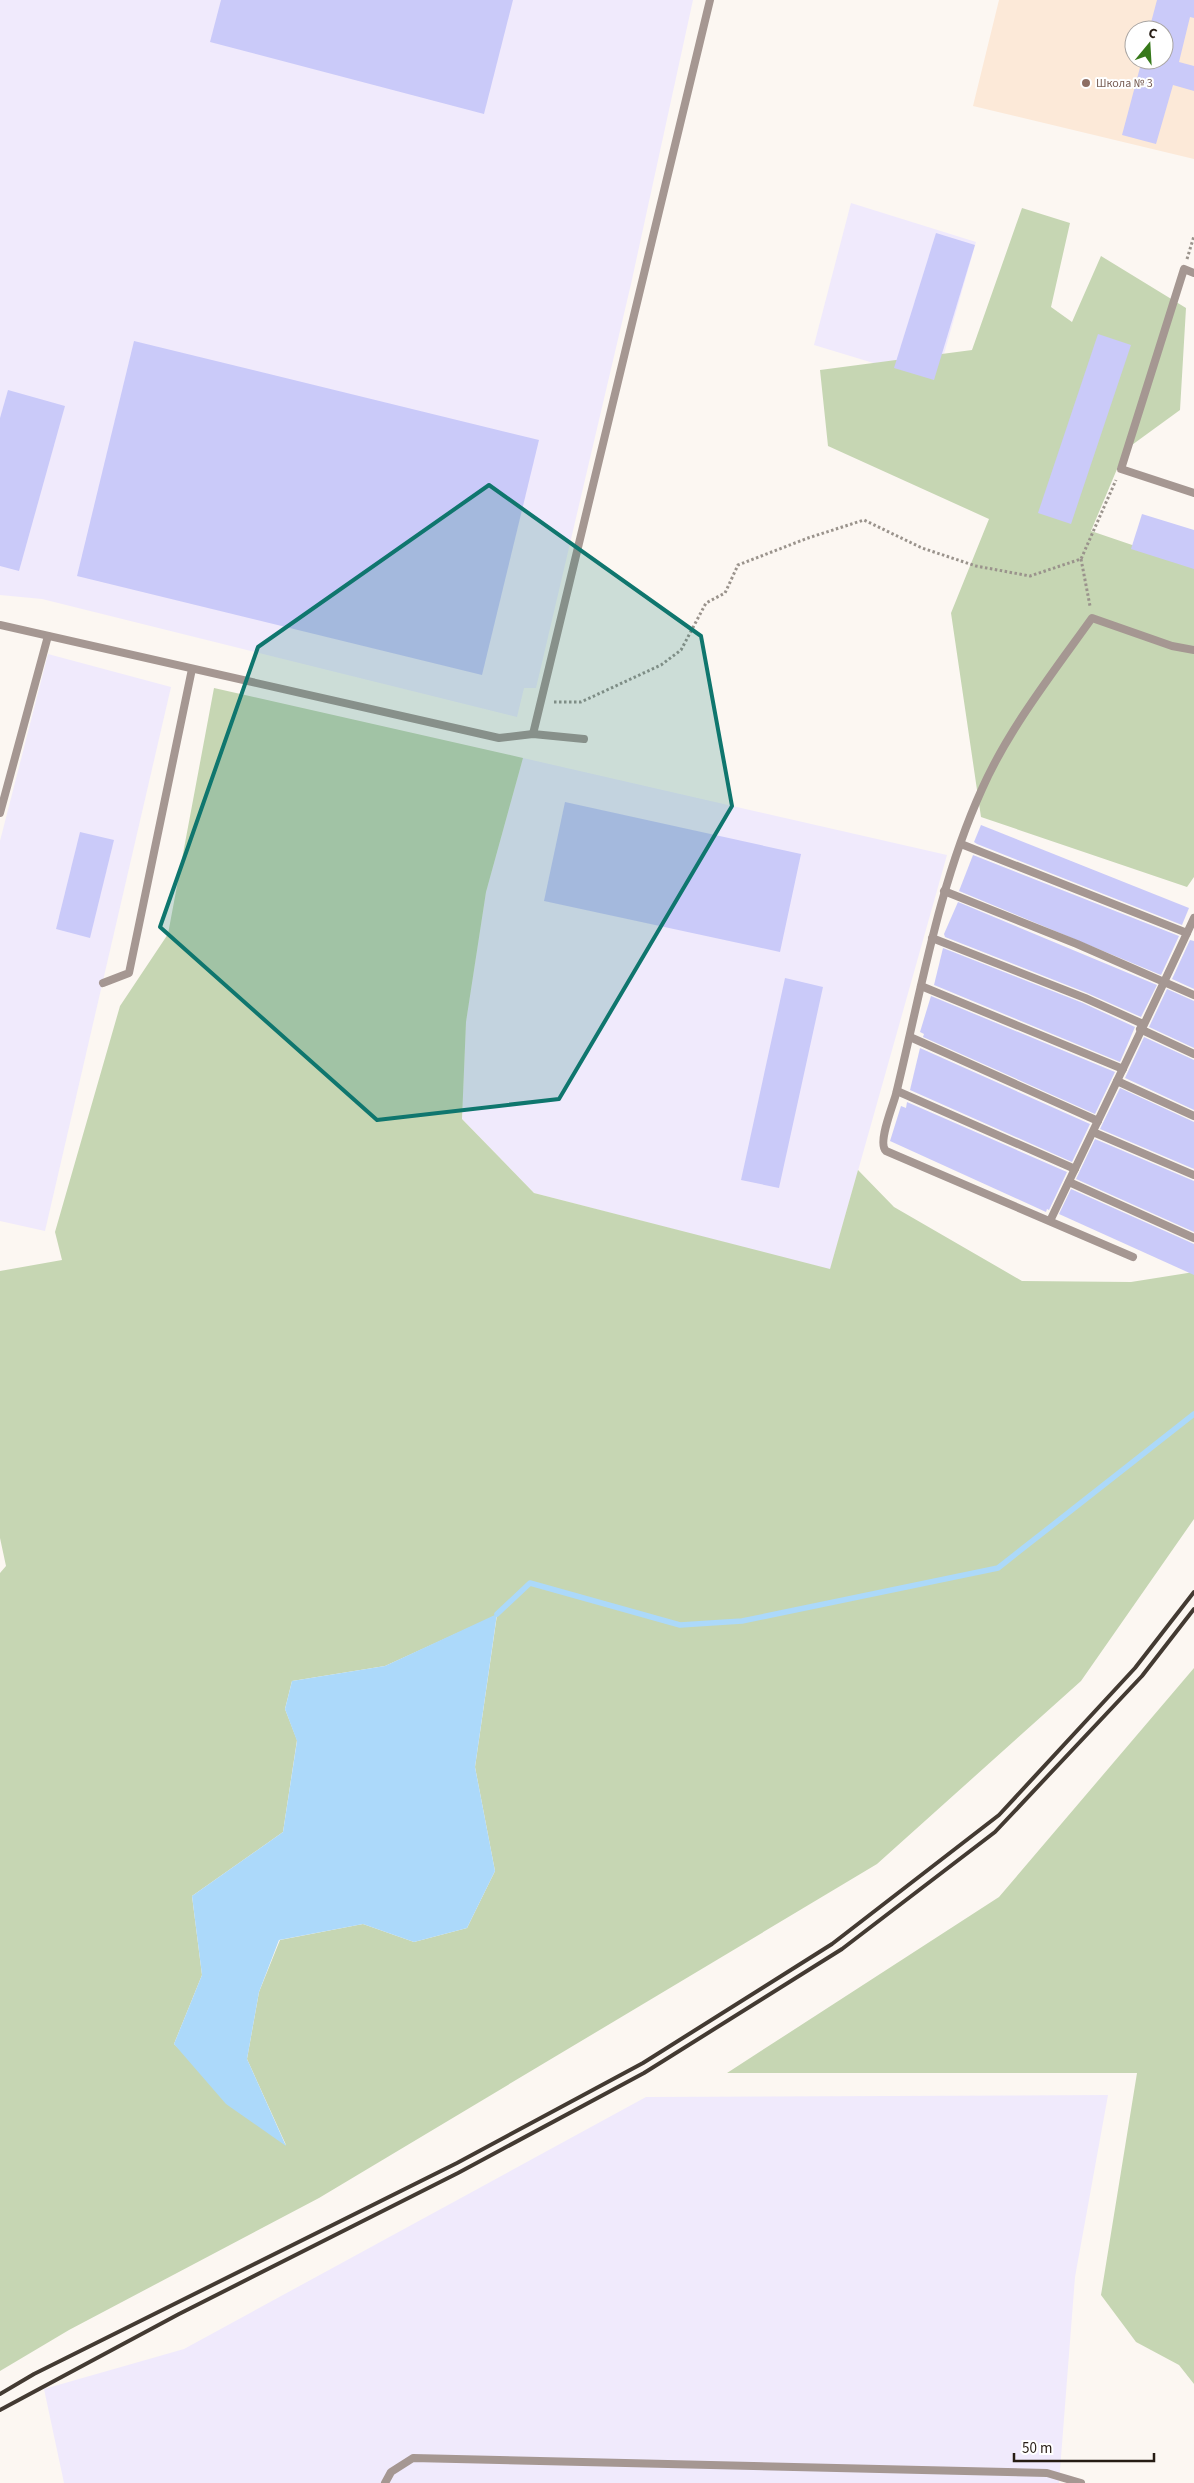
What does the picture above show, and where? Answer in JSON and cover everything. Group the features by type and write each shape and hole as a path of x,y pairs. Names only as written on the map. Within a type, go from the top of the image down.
{"lane":[{"path":"533,734 710,0"},
{"path":"1194,273 1184,269 1121,469 1194,493"},
{"path":"1133,1257 886,1151 882,1141 897,1091 944,892 961,844 981,790 995,764 1052,674 1092,618 1172,646 1194,650"},
{"path":"0,625 499,738 533,734 584,739"},
{"path":"0,813 48,636"},
{"path":"103,982 129,973 192,669"},
{"path":"961,844 1190,930"},
{"path":"944,892 1164,981 1194,995"},
{"path":"1050,1221 1123,1069 1141,1027 1190,930 1194,918"},
{"path":"932,938 1085,998 1194,1054"},
{"path":"921,986 1123,1069"},
{"path":"910,1037 1098,1121"},
{"path":"1117,1081 1194,1116"},
{"path":"897,1091 1074,1170"},
{"path":"1093,1132 1194,1175"},
{"path":"1069,1182 1194,1238"},
{"path":"385,2483 391,2472 413,2458 1046,2473 1081,2483"}],"path":[{"path":"1184,269 1194,236"},
{"path":"1092,618 1081,559 1121,469"},
{"path":"541,702 581,702 661,665 681,650 706,603 725,594 738,565 808,538 864,520 922,548 976,566 1012,573 1030,576 1081,559"}],"highlighted area":[{"path":"489,485 701,636 732,806 559,1099 377,1120 160,927 258,647"}],"shaded area":[{"path":"0,0 693,0 631,284 536,688 524,688 517,717 42,599 0,595"},
{"name":"Школа № 3","path":"999,0 1194,0 1194,159 973,106"},
{"path":"851,203 976,242 936,382 814,345"},
{"path":"48,654 171,687 45,1231 0,1221 0,841"},
{"path":"523,758 947,855 830,1270 534,1193 462,1119 466,1022 486,892"},
{"path":"1108,2095 1075,2277 1059,2483 64,2483 44,2389 184,2349 646,2097"}],"green space":[{"path":"1022,208 1070,223 1051,307 1072,322 1101,256 1186,308 1180,410 1125,450 1091,531 1194,566 1194,877 1187,887 981,817 951,613 989,519 828,446 820,370 972,350"},
{"path":"214,688 523,758 486,892 466,1022 462,1119 534,1193 830,1269 858,1170 894,1207 1022,1281 1131,1282 1194,1272 1194,1519 1081,1681 877,1864 319,2198 69,2330 0,2371 0,1573 6,1566 0,1538 0,1271 62,1260 55,1232 120,1006 168,934","holes":["497,1615 475,1767 495,1871 467,1928 414,1942 363,1924 280,1940 259,1992 247,2059 286,2145 174,2044 202,1975 192,1896 283,1832 297,1740 285,1709 292,1681 385,1666"]},
{"path":"1194,1668 1194,2384 1179,2365 1136,2342 1101,2295 1137,2073 727,2073 999,1897"}],"water":[{"path":"497,1614 475,1767 495,1871 467,1928 414,1942 363,1924 279,1940 259,1992 247,2059 286,2146 226,2104 174,2044 202,1975 192,1896 283,1832 297,1741 285,1709 292,1681 385,1666"}],"building":[{"path":"221,0 513,0 484,114 210,42"},
{"path":"1157,0 1194,0 1194,18 1190,17 1179,62 1194,66 1194,91 1173,85 1156,144 1122,135 1139,70 1174,70 1174,20 1152,20"},
{"path":"936,233 975,245 934,380 894,368"},
{"path":"1098,334 1131,345 1071,524 1038,513"},
{"path":"134,341 539,440 482,675 77,576"},
{"path":"8,390 65,406 19,571 0,566 0,418"},
{"path":"1142,514 1194,530 1194,569 1131,549"},
{"path":"565,802 801,854 780,952 544,901"},
{"path":"981,825 1189,908 1182,925 977,844 974,842"},
{"path":"80,832 114,840 90,938 56,929"},
{"path":"973,855 1179,936 1161,975 959,891"},
{"path":"958,902 1157,985 1141,1017 1087,993 945,937 944,934"},
{"path":"1190,940 1194,941 1194,989 1172,979"},
{"path":"943,948 1083,1003 1135,1027 1120,1062 934,985"},
{"path":"785,978 823,987 779,1188 741,1180"},
{"path":"1167,989 1194,1001 1194,1048 1149,1027"},
{"path":"931,996 1115,1072 1095,1114 923,1037 924,1034 920,1032"},
{"path":"1144,1037 1194,1060 1194,1110 1125,1078"},
{"path":"920,1048 1090,1124 1072,1162 910,1090"},
{"path":"1120,1088 1194,1122 1194,1169 1100,1129"},
{"path":"907,1102 1067,1172 1049,1210 1047,1209 1046,1212 890,1141 901,1106 906,1108"},
{"path":"1095,1139 1194,1181 1194,1232 1076,1179"},
{"path":"1071,1189 1194,1244 1194,1275 1059,1214"}],"waterway":[{"path":"497,1614 530,1583 680,1625 742,1621 998,1568 1194,1414"}],"railway":[{"path":"0,2394 34,2374 457,2163 643,2063 832,1944 999,1815 1135,1668 1194,1592"},
{"path":"0,2410 179,2314 458,2173 644,2073 842,1949 995,1832 1142,1676 1194,1609"}],"place":[{"name":"Школа № 3","path":"1086,83"}]}
